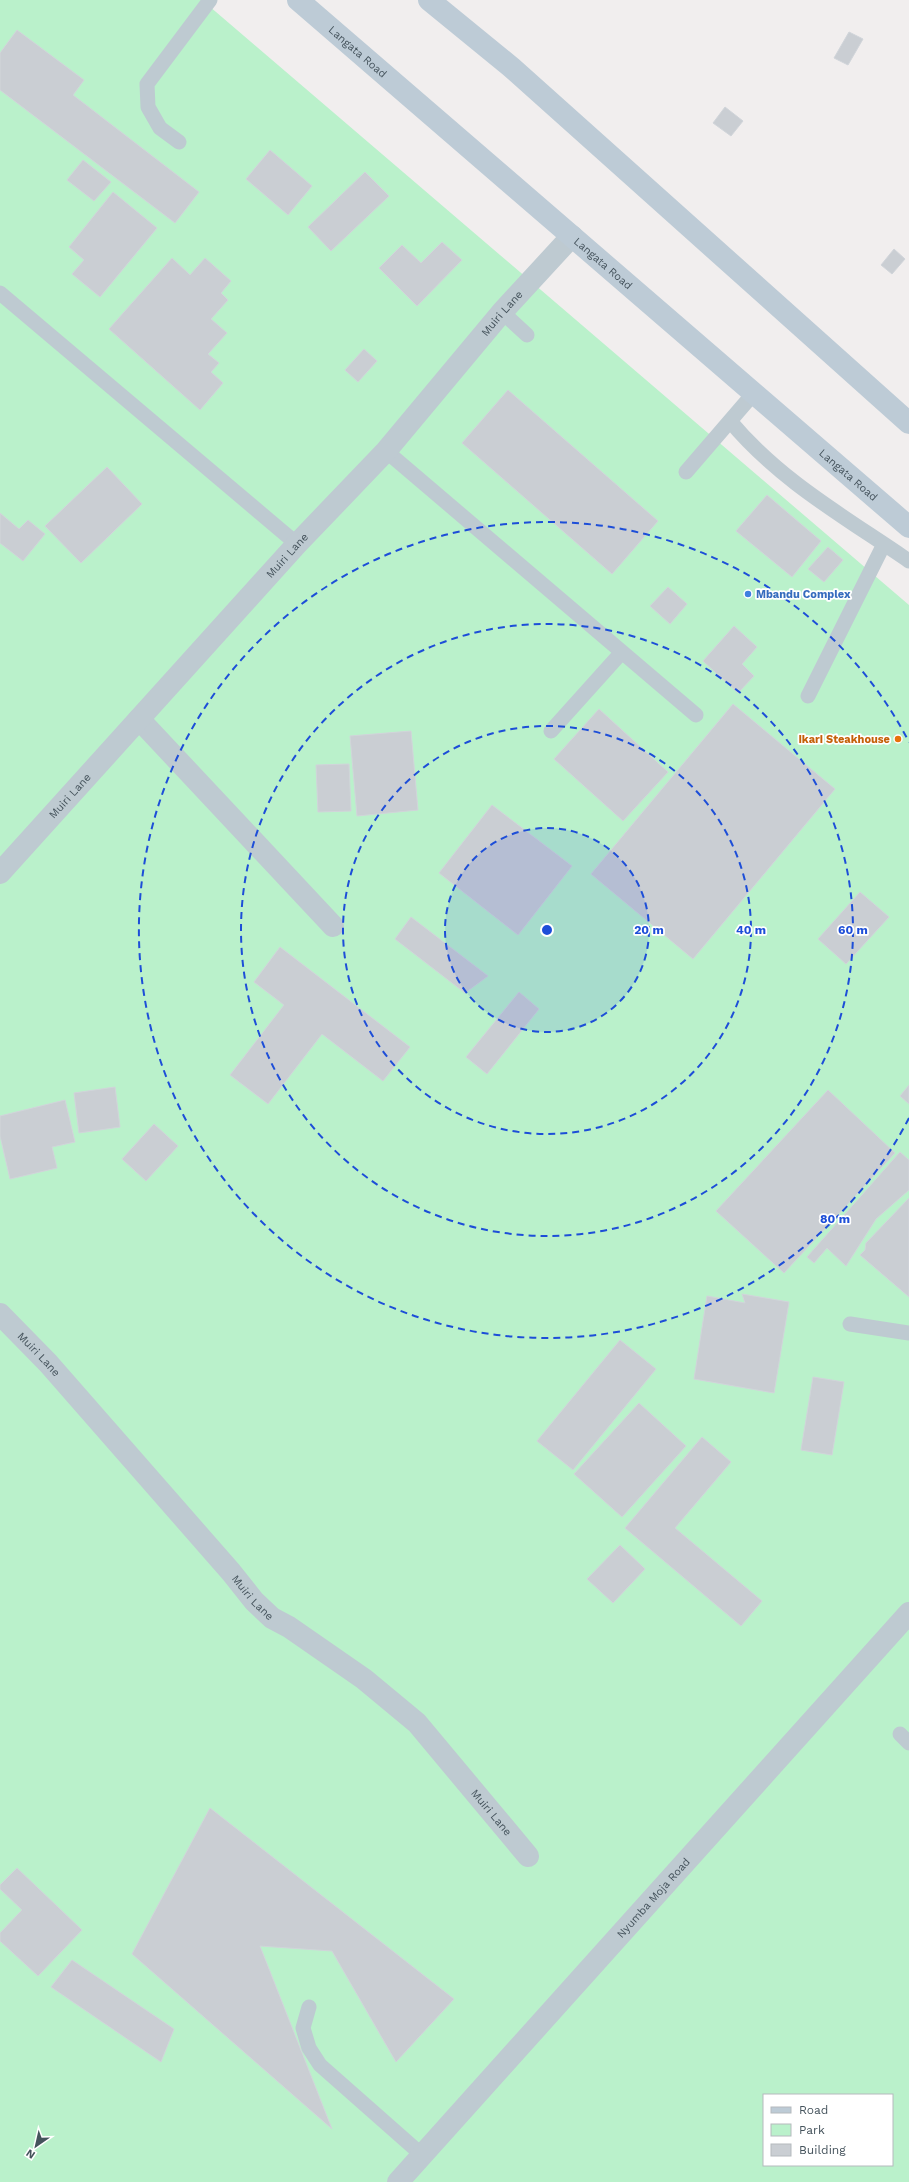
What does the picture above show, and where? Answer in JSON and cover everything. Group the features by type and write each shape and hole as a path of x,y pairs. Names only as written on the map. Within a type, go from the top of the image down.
{"main road":[{"name":"Langata Road","path":"298,0 909,527"},
{"path":"429,0 511,67 909,424"}],"street":[{"name":"Muiri Lane","path":"0,873 297,544 386,451 502,312 572,236"},
{"path":"139,719 333,926"},
{"name":"Muiri Lane","path":"0,1314 48,1363 231,1572 254,1601 272,1618 289,1627 364,1679 417,1723 528,1856"},
{"name":"Nyumba Moja Road","path":"398,2182 909,1613"}],"lane":[{"path":"179,142 160,128 148,107 147,84 210,0"},
{"path":"0,293 297,544"},
{"path":"502,312 527,334"},
{"path":"686,472 754,393"},
{"path":"730,421 751,446 772,466 810,495 909,561"},
{"path":"386,451 696,715"},
{"path":"808,696 884,544"},
{"path":"551,731 622,652"},
{"path":"850,1324 909,1333"},
{"path":"309,2007 303,2028 309,2048 320,2066 422,2155"}],"green space":[{"path":"0,0 202,0 909,605 909,2182 0,2182"}],"building":[{"path":"17,30 84,80 73,95 199,192 175,223 0,90 0,53"},
{"path":"849,32 863,39 848,65 834,58"},
{"path":"725,107 743,121 731,136 713,123"},
{"path":"270,150 312,186 288,215 246,179"},
{"path":"83,160 111,182 94,201 67,180"},
{"path":"365,172 389,196 331,251 308,227"},
{"path":"113,192 157,228 100,297 72,274 84,260 69,247"},
{"path":"442,242 462,260 417,306 379,268 402,245 421,263"},
{"path":"894,249 905,259 892,274 881,265"},
{"path":"172,258 190,275 205,258 231,281 221,293 228,300 211,319 227,333 208,354 219,363 211,372 223,383 200,410 109,329"},
{"path":"364,349 377,361 358,382 345,370"},
{"path":"508,390 658,521 612,574 462,443"},
{"path":"107,467 142,504 81,563 45,526"},
{"path":"767,495 821,541 792,577 736,531"},
{"path":"0,513 19,529 28,520 45,534 23,561 0,543"},
{"path":"828,547 843,560 824,582 808,569"},
{"path":"668,587 687,604 670,624 650,606"},
{"path":"734,626 757,647 742,664 754,676 738,693 703,661"},
{"path":"733,704 835,789 693,959 591,874"},
{"path":"599,709 668,772 623,821 554,759"},
{"path":"411,731 418,810 357,816 350,736"},
{"path":"349,764 351,811 318,812 316,765"},
{"path":"492,805 572,866 518,935 439,873"},
{"path":"860,892 889,917 846,964 818,939"},
{"path":"411,917 488,976 465,993 395,939"},
{"path":"280,947 410,1047 383,1081 322,1034 268,1104 230,1075 284,1005 254,982"},
{"path":"519,992 539,1009 487,1074 466,1057"},
{"path":"909,1085 909,1104 900,1096"},
{"path":"115,1087 120,1127 79,1133 74,1093"},
{"path":"828,1090 895,1153 784,1273 716,1211"},
{"path":"65,1100 75,1142 52,1147 57,1168 10,1179 0,1136 0,1116"},
{"path":"154,1124 178,1146 146,1181 122,1159"},
{"path":"900,1152 909,1160 909,1190 876,1219 846,1266 827,1248 814,1263 807,1257"},
{"path":"909,1198 909,1297 860,1255 865,1250 866,1243"},
{"path":"742,1294 789,1302 774,1393 694,1379 707,1296 745,1303"},
{"path":"620,1340 656,1369 573,1470 537,1441"},
{"path":"813,1377 844,1382 832,1455 801,1450"},
{"path":"639,1403 686,1446 622,1517 574,1474"},
{"path":"702,1437 731,1462 675,1528 762,1601 741,1626 625,1528"},
{"path":"620,1545 645,1569 613,1603 587,1579"},
{"path":"210,1808 454,1999 396,2062 332,1951 260,1946 332,2129 132,1954"},
{"path":"17,1868 82,1930 38,1976 0,1941 0,1933 22,1910 0,1889 0,1885"},
{"path":"72,1960 174,2029 161,2062 51,1987"}],"place":[{"name":"Mbandu Complex","path":"748,594"},
{"name":"Ikari Steakhouse","path":"898,739"}]}
